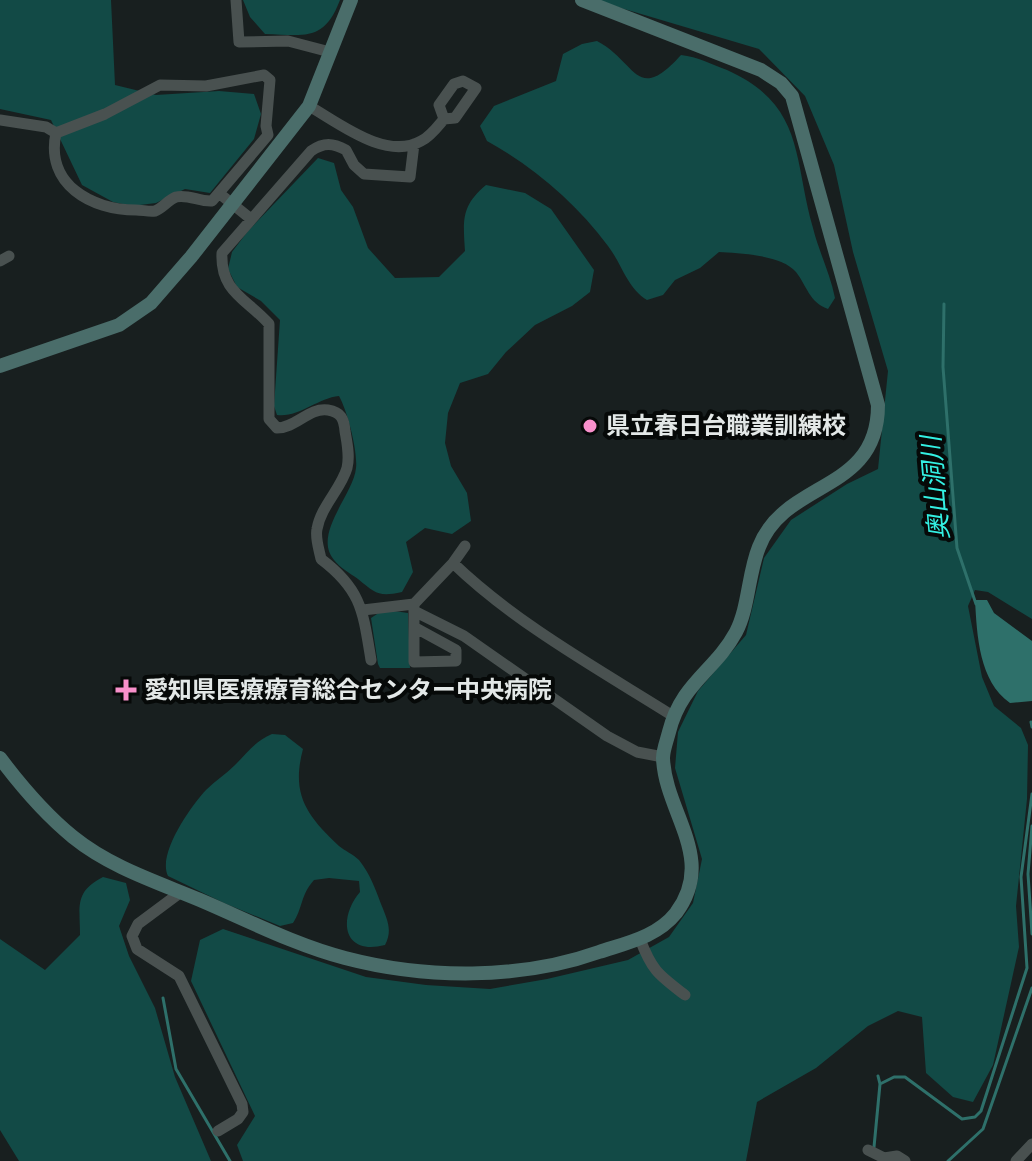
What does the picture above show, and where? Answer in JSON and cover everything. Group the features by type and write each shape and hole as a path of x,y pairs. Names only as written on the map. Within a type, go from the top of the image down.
{"street":[{"path":"236,0 239,42 288,41 330,52"},
{"path":"0,366 99,333 151,303 233,205 309,106 351,0"},
{"path":"0,758 52,818 73,837 111,861 310,947 343,958 438,972 467,973 538,967 579,959 640,939 668,922 678,910 691,882 692,868 688,839 663,757 673,716 683,696 738,629 761,542 775,521 792,506 860,461 872,444 878,425 878,405 792,96 781,83 761,70 582,0"},
{"path":"264,75 270,80 268,135 212,201 202,202 186,196 176,197 155,211 107,208 64,182 53,144 56,133 105,114 160,85 206,86 264,75"},
{"path":"309,106 391,147 423,141 444,119"},
{"path":"0,120 46,127 56,133"},
{"path":"371,660 363,610 336,570 321,559 317,543 317,529 323,513 347,468 349,450 344,419 338,412 325,409 288,428 277,428 272,424 269,419 269,324 229,287 225,280 222,253 311,151 320,145 330,143 346,150 354,165 364,174 410,177 414,144"},
{"path":"220,194 251,219"},
{"path":"414,627 414,608 465,546"},
{"path":"453,563 471,580 565,648 673,716"},
{"path":"363,610 414,608 464,636 607,736 637,752 663,757"},
{"path":"181,892 138,924 132,936 137,949 179,976 242,1104 243,1112 238,1119 218,1131"},
{"path":"640,939 649,963 660,976 685,995"},
{"path":"1016,1161 1032,1144"},
{"path":"877,1156 897,1156 905,1161"}],"shaded area":[{"path":"0,0 111,0 115,85 156,95 219,91 254,94 261,114 254,139 210,193 185,189 156,203 132,206 113,202 82,185 51,120 0,109"},
{"path":"243,0 340,0 334,14 320,29 291,35 265,34 250,17"},
{"path":"594,0 1032,0 1032,619 988,592 975,590 968,606 982,677 994,706 1021,728 1028,745 1027,799 1016,906 1019,947 993,1065 973,1102 953,1097 926,1073 922,1017 898,1011 868,1026 816,1068 757,1102 746,1161 243,1161 237,1145 255,1116 191,981 200,940 223,929 366,977 490,989 628,960 669,937 693,903 702,859 675,768 678,732 698,691 746,635 764,558 791,520 847,484 878,469 888,371 853,252 834,165 805,96 759,49"},
{"path":"597,41 637,75 645,78 655,77 681,55 687,56 727,70 752,84 771,100 783,117 798,156 813,228 835,298 828,309 812,298 789,266 760,256 719,252 700,268 675,280 663,295 647,300 634,289 596,230 568,201 538,174 487,141 480,126 494,106 556,81 563,54 582,44"},
{"path":"318,158 334,163 341,190 353,207 368,248 395,278 439,277 465,251 465,214 472,200 486,185 525,193 551,209 594,270 590,292 572,306 535,325 488,374 460,383 448,413 445,443 451,466 467,493 471,521 452,534 425,528 406,542 413,572 402,592 378,593 334,560 328,538 356,468 345,411 339,396 293,414 277,415 274,406 280,320 261,301 237,287 228,269 232,252 248,231"},
{"path":"975,600 987,600 994,613 1032,641 1032,701 1010,703 992,683 982,657"},
{"path":"380,612 408,613 410,668 380,668 378,664 371,618"},
{"path":"272,734 285,735 303,749 299,779 304,803 327,835 359,860 366,871 388,924 389,934 385,945 360,945 352,940 348,932 349,913 360,892 359,881 314,880 293,923 280,926 168,876 167,856 171,843 192,807 252,748"},
{"path":"103,877 126,883 130,900 119,926 129,956 155,1008 175,1077 211,1161 19,1161 0,1130 0,939 45,970 80,935 83,894"}],"waterway":[{"name":"奥山洞川","path":"944,304 943,367 957,548 976,604"},
{"name":"奥山洞川","path":"1031,722 1032,727"},
{"path":"880,1084 894,1077 905,1077 962,1119 975,1117 981,1111 1027,968 1021,877 1032,794"},
{"name":"奥山洞川","path":"1032,826 1028,874 1032,934"},
{"name":"奥山洞川","path":"948,1161 983,1129 1032,988"},
{"path":"163,998 176,1069 230,1161"},
{"path":"874,1147 880,1084 878,1076"}],"place":[{"name":"県立春日台職業訓練校","path":"590,426"},
{"name":"愛知県医療療育総合センター中央病院","path":"126,690"}]}
